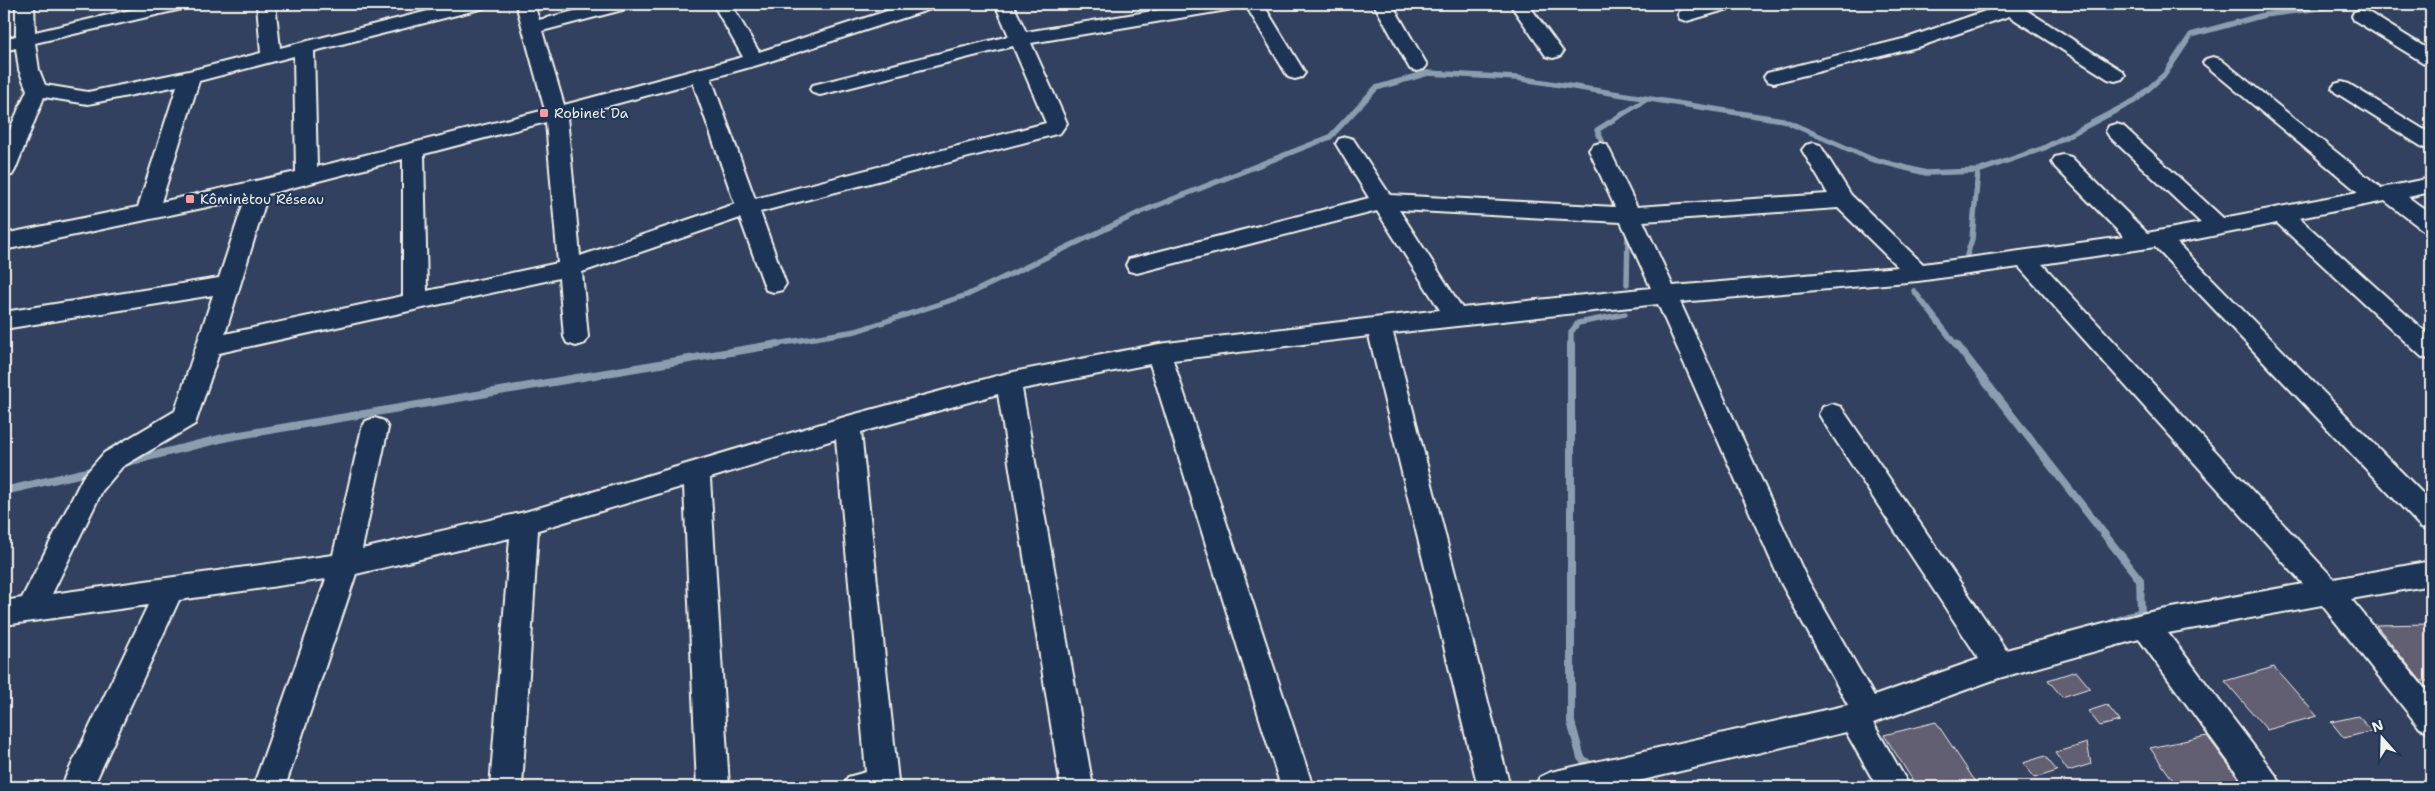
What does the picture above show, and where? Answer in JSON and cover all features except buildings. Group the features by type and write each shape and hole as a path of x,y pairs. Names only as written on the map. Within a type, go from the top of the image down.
{"street":[{"path":"26,4 26,40 30,78 37,90"},
{"path":"4,44 179,4"},
{"path":"266,4 271,56"},
{"path":"37,90 88,98 190,76 476,4"},
{"path":"525,4 556,113 576,337"},
{"path":"532,28 624,4"},
{"path":"722,4 754,60"},
{"path":"4,242 259,189 413,150 754,60 927,4"},
{"path":"209,346 570,268 747,208 1056,126 1057,123 1004,4"},
{"path":"820,89 1018,39 1227,4"},
{"path":"1254,4 1295,73"},
{"path":"1384,4 1417,65"},
{"path":"1519,4 1553,52"},
{"path":"1687,15 1725,4"},
{"path":"1774,77 1914,42 2014,5 2115,75"},
{"path":"2361,16 2431,58"},
{"path":"304,48 307,177"},
{"path":"2213,64 2383,194 2431,225"},
{"path":"700,75 774,284"},
{"path":"147,212 190,76"},
{"path":"2342,88 2431,143"},
{"path":"4,170 24,115 37,90"},
{"path":"4,118 24,115"},
{"path":"2116,131 2219,227"},
{"path":"1346,144 1456,317"},
{"path":"413,150 415,302"},
{"path":"1600,150 1795,583 1894,787"},
{"path":"1813,150 1843,200 1918,273"},
{"path":"2063,162 2150,240 2431,519"},
{"path":"4,613 345,565 524,523 848,426 1008,382 1159,354 1456,317 1665,295 1918,273 2150,240 2431,185"},
{"path":"31,609 92,484 113,460 138,443 186,417 259,189"},
{"path":"1137,265 1383,202 1629,214 1843,200"},
{"path":"2281,214 2431,351"},
{"path":"2024,258 2328,592 2431,718"},
{"path":"4,320 228,285"},
{"path":"1379,326 1494,787"},
{"path":"1159,354 1297,787"},
{"path":"1008,382 1077,787"},
{"path":"1832,414 1999,665"},
{"path":"848,426 884,787 859,787"},
{"path":"269,787 345,565 375,428"},
{"path":"696,471 713,787"},
{"path":"506,787 524,523"},
{"path":"1551,787 1860,714 1999,665 2145,626 2431,573"},
{"path":"77,787 170,589"},
{"path":"2145,626 2266,787"}],"waterway":[{"path":"1978,171 2044,148 2136,100 2165,74 2191,35 2264,15 2351,4"},
{"path":"771,345 856,331 967,295 1143,211 1330,137 1376,88 1428,73 1517,78 1783,120 1871,159 1926,173 1978,171"},
{"path":"1607,152 1597,130 1647,99"},
{"path":"1967,255 1972,239 1978,171"},
{"path":"1627,284 1628,230"},
{"path":"1914,291 1956,345"},
{"path":"1594,768 1581,758 1571,722 1571,332 1578,323 1625,314"},
{"path":"123,463 228,437 778,344"},
{"path":"1956,344 2140,580 2141,612 2112,623"},
{"path":"4,491 96,470"}],"place":[{"name":"Robinet Da","path":"544,113"},
{"name":"Kôminètou Réseau","path":"190,199"}]}
